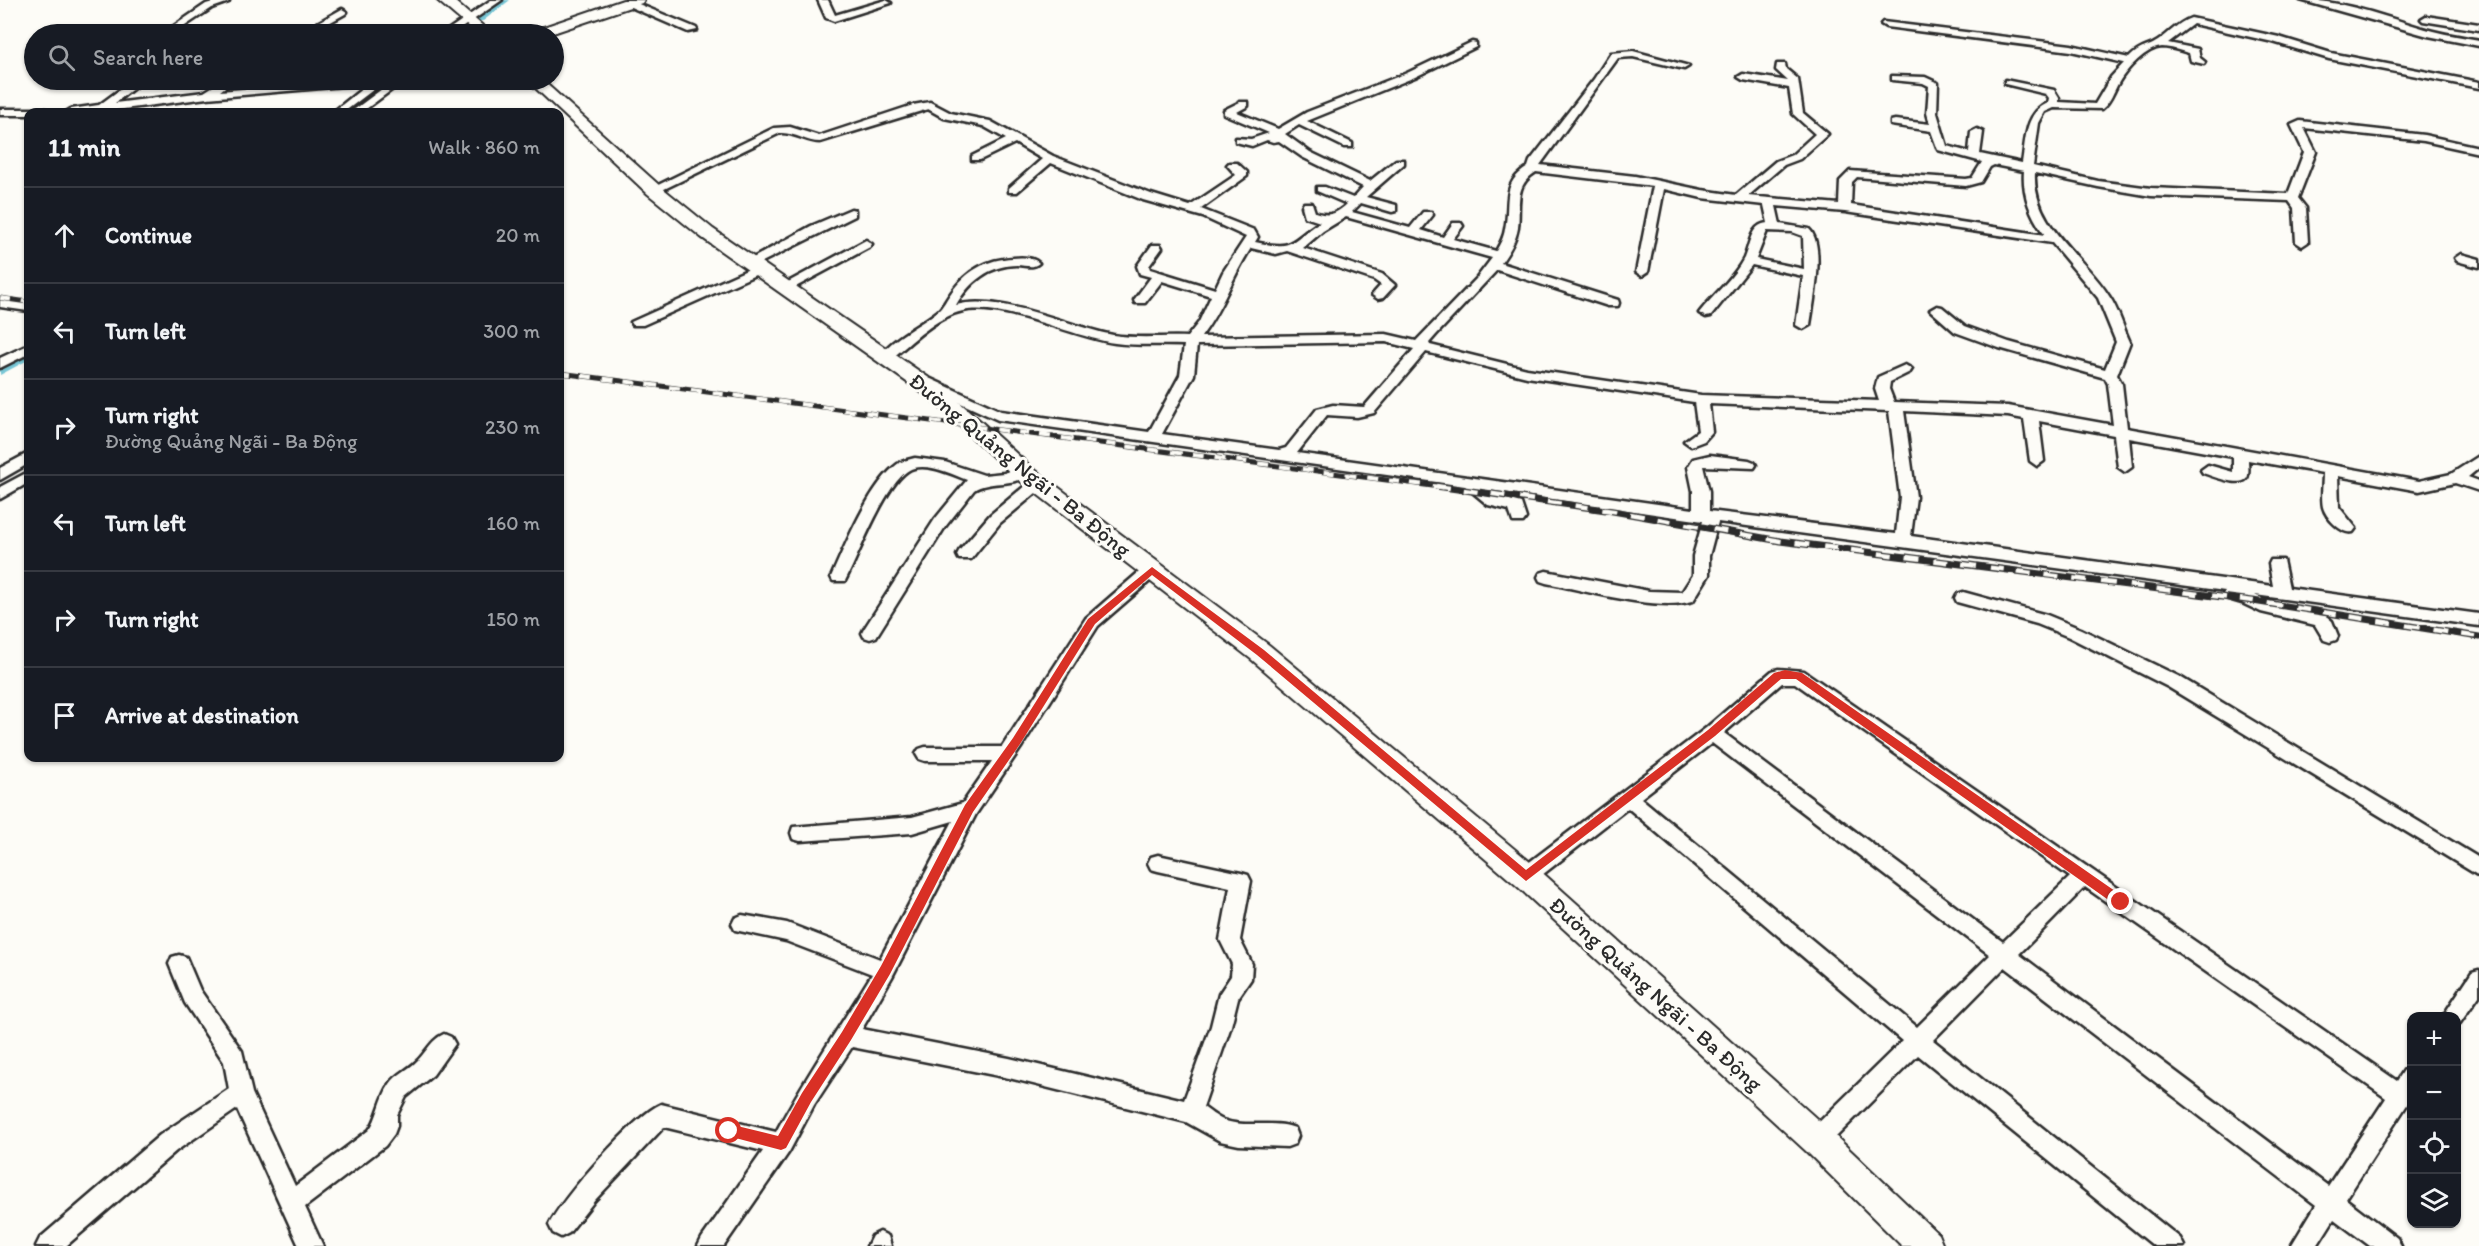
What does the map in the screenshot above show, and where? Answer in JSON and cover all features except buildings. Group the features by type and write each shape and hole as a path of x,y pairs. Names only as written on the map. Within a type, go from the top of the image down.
{"main road":[{"path":"444,0 469,24"},
{"path":"564,25 633,2"},
{"name":"Đường Quảng Ngãi - Ba Động","path":"545,90 654,190 754,266 938,393 1030,478 1260,652 1526,876 1817,1140 1926,1246"}],"street":[{"path":"478,24 497,0"},
{"path":"823,0 829,16 834,18 886,3"},
{"path":"2305,0 2391,21 2432,34 2479,43"},
{"path":"182,24 209,6 225,1"},
{"path":"197,24 225,1"},
{"path":"633,2 692,30"},
{"path":"321,24 342,12"},
{"path":"2426,19 2479,27"},
{"path":"2110,375 2123,342 2104,297 2056,240 2037,212 2028,177 2034,123 2041,110 2053,105 2098,107 2104,102 2115,79 2143,50 2160,44 2184,24 2195,21 2275,39 2329,56 2479,85"},
{"path":"1886,24 2071,48 2132,62"},
{"path":"2160,44 2194,51 2195,59 2200,62"},
{"path":"1240,140 1252,142 1268,136 1273,139 1311,114 1411,75 1472,45"},
{"path":"1534,168 1534,163 1599,81 1616,55 1633,54 1684,66"},
{"path":"1739,198 1780,163 1796,157 1822,134 1798,114 1793,79 1783,72 1781,66"},
{"path":"1743,77 1793,85"},
{"path":"1896,78 1925,80 1934,86 1932,113 1942,148 2098,184 2151,192 2292,198 2300,208 2302,242"},
{"path":"2009,82 2050,93 2054,98 2053,105"},
{"path":"102,108 126,90"},
{"path":"207,95 215,90"},
{"path":"109,108 265,90"},
{"path":"343,108 368,90"},
{"path":"362,108 386,90"},
{"path":"1244,104 1228,112 1279,135 1326,166 1371,186"},
{"path":"654,190 778,130 790,128 809,138 820,139 930,105 948,116 986,123 1049,158 1147,197 1193,209 1250,233 1252,237 1249,244 1217,294 1205,323 1191,341 1187,375 1153,437"},
{"path":"0,112 24,112"},
{"path":"1299,122 1348,144"},
{"path":"1895,123 1938,128"},
{"path":"2292,198 2310,152 2296,125 2424,138 2479,150"},
{"path":"1974,155 1977,132"},
{"path":"975,158 1015,139"},
{"path":"1013,190 1049,158"},
{"path":"1845,208 1846,181 1854,173 1966,183 1977,180 1985,165 1992,161"},
{"path":"1294,249 1319,228 1340,216 1400,162"},
{"path":"1193,209 1243,174 1233,165"},
{"path":"1280,455 1291,451 1322,412 1369,410 1496,261 1511,233 1511,213 1516,185 1525,171 1534,168 1617,176 1687,191 1769,202 1845,208 2056,240"},
{"path":"1642,272 1659,184"},
{"path":"1322,189 1357,201 1392,208"},
{"path":"1769,202 1775,227"},
{"path":"1308,206 1309,214 1314,217 1340,216 1444,242 1520,272 1613,303"},
{"path":"638,322 754,266 815,229 851,213"},
{"path":"1412,233 1428,215"},
{"path":"1444,242 1457,226"},
{"path":"1706,313 1749,261 1760,230 1775,227 1808,235 1811,254 1803,325"},
{"path":"785,287 866,244"},
{"path":"1249,244 1276,250 1287,247 1385,281 1389,285 1378,295"},
{"path":"1156,248 1142,268 1159,276 1217,294"},
{"path":"2461,258 2479,263"},
{"path":"944,315 958,291 987,266 1008,260 1034,263"},
{"path":"1749,261 1809,274"},
{"path":"1140,300 1159,276"},
{"path":"0,295 24,298"},
{"path":"0,303 24,306"},
{"path":"886,356 944,315 962,307 985,307 1001,309 1106,337 1191,341 1372,336 1422,346 1527,374 1701,399 2008,411 2418,486 2456,478 2479,461"},
{"path":"1937,310 1959,329 2004,345 2110,375 2115,384 2125,467"},
{"path":"0,364 24,351"},
{"path":"1902,541 1908,512 1908,497 1892,407 1882,389 1883,380 1905,369"},
{"path":"914,378 953,393 987,412 998,415 1706,516 2479,620"},
{"path":"1691,441 1699,438 1705,432 1701,399"},
{"path":"2031,414 2037,461"},
{"path":"2208,470 2236,478 2241,476 2240,454"},
{"path":"0,475 24,460"},
{"path":"1546,577 1648,597 1670,599 1687,597 1701,575 1706,516 1695,467 1698,462 1710,460 1749,465"},
{"path":"839,577 879,498 900,469 921,463 983,480"},
{"path":"2330,471 2331,508 2348,528"},
{"path":"870,633 953,505 974,482 1030,478"},
{"path":"965,555 1030,478"},
{"path":"2456,478 2479,486"},
{"path":"0,494 24,479"},
{"path":"1468,481 1493,501 1516,507 1518,518"},
{"path":"2277,564 2281,580 2278,592"},
{"path":"710,1246 781,1144 806,1097 847,1036 885,970 969,808 1007,754 1092,622 1152,570"},
{"path":"2210,583 2217,589 2247,598 2261,606 2320,620 2326,625 2330,636"},
{"path":"1963,598 2041,619 2174,681 2479,868"},
{"path":"1526,876 1712,733 1778,676 1798,676 2084,876 2405,1086 2303,1246"},
{"path":"1712,733 2390,1246"},
{"path":"925,754 1007,754"},
{"path":"1627,797 1919,1042 2172,1246"},
{"path":"800,832 851,831 912,825 969,808"},
{"path":"1158,863 1241,881 1230,940 1242,964 1241,979 1229,994 1221,1026 1190,1112"},
{"path":"1817,1140 1919,1042 2084,876"},
{"path":"742,924 787,932 885,970"},
{"path":"179,964 192,996 234,1058 241,1094 309,1245"},
{"path":"2456,1012 2479,979"},
{"path":"847,1036 1009,1068 1190,1112 1220,1130 1239,1134 1287,1136"},
{"path":"291,1204 377,1138 386,1126 386,1114 398,1090 425,1068 444,1044"},
{"path":"48,1246 168,1143 241,1094"},
{"path":"561,1225 642,1132 661,1115 781,1144"}],"waterway":[{"path":"480,19 506,0"},
{"path":"352,108 377,90"},
{"path":"0,371 24,357"}],"railway":[{"path":"0,298 24,301"},
{"path":"564,374 1448,488"},
{"path":"1436,486 1613,511 1780,541 2253,601 2479,637"}],"route":[{"path":"729,1131 781,1144 806,1097 847,1036 885,970 969,808 1016,741 1092,622 1152,570 1260,652 1526,876 1712,733 1778,676 1785,674 1798,676 2121,902"}]}
